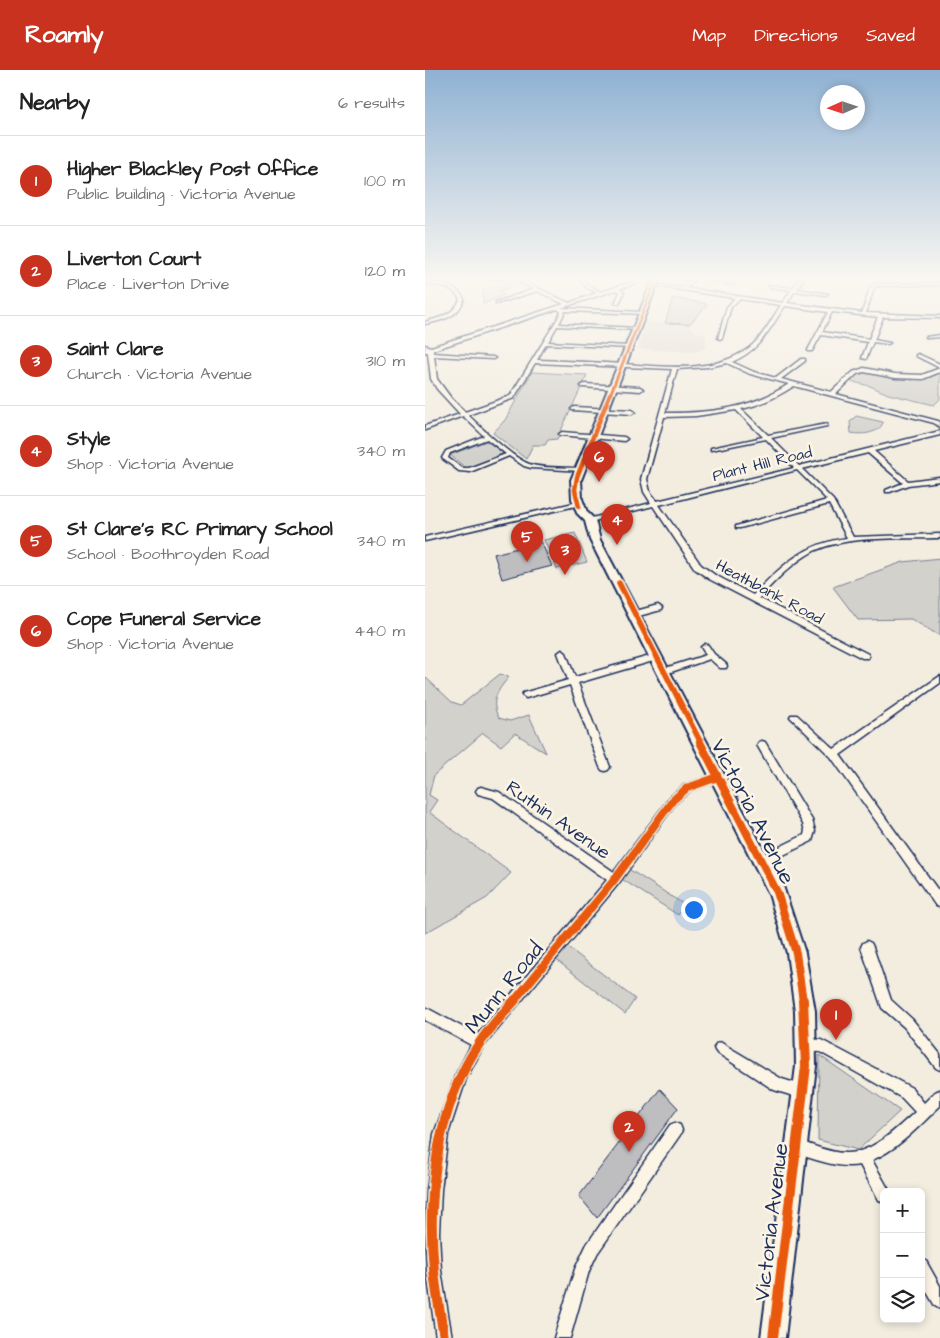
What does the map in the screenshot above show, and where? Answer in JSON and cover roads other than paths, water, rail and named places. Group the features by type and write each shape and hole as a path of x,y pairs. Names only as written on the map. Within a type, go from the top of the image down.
{"main road":[{"path":"578,504 576,484 580,470 632,338"},
{"name":"Victoria Avenue","path":"578,504 582,513 590,520 595,540 661,664 777,892 796,953 805,1011 807,1045 797,1147 773,1338"}],"street":[{"path":"428,350 463,338"},
{"path":"425,428 511,397 548,338"},
{"path":"533,361 675,368 696,367 728,362 748,352 761,338"},
{"path":"810,350 816,338"},
{"path":"853,338 888,343"},
{"path":"864,358 873,338"},
{"path":"545,343 629,347"},
{"path":"428,350 493,358"},
{"path":"428,350 434,382 463,414 510,454 527,465 580,470"},
{"path":"918,355 940,366"},
{"path":"777,380 803,360"},
{"path":"728,362 752,373 936,422 940,425"},
{"name":"Heathbank Road","path":"675,368 645,479 645,488 655,504 698,567 711,577 865,656"},
{"path":"831,395 855,372 864,370 895,376 923,376 940,370"},
{"path":"662,415 699,415 737,408 771,398 793,384"},
{"path":"584,386 641,389"},
{"path":"737,408 831,501 851,540"},
{"path":"573,409 632,412"},
{"path":"713,449 825,425"},
{"name":"Plant Hill Road","path":"590,520 940,432"},
{"path":"562,434 623,439"},
{"path":"489,436 448,452 445,458 461,470 470,470 510,454"},
{"path":"869,450 907,483"},
{"path":"888,492 907,483 939,479"},
{"path":"738,527 831,501"},
{"path":"425,539 578,504"},
{"path":"753,599 789,565 812,550 830,543 851,540 940,536"},
{"path":"635,614 658,608"},
{"path":"705,647 711,656 723,666"},
{"path":"561,653 605,767"},
{"path":"526,695 573,682 711,656"},
{"path":"834,754 940,679"},
{"path":"794,717 834,754 940,902"},
{"path":"761,861 808,838 811,831 762,745"},
{"name":"Munn Road","path":"444,1338 434,1271 429,1191 443,1126 461,1076 479,1043 615,879 673,800 687,788 718,777"},
{"name":"Ruthin Avenue","path":"481,791 496,795 615,879"},
{"path":"867,947 886,1004 908,1023 940,1064"},
{"path":"425,1013 479,1043"},
{"path":"807,1045 821,1046 907,1093 923,1112"},
{"path":"720,1048 779,1085 803,1092"},
{"path":"797,1147 844,1160 864,1158 880,1149 940,1097"},
{"path":"562,1338 582,1269 593,1249 675,1130"},
{"path":"864,1158 880,1188"},
{"path":"925,1273 939,1298"}],"place":[{"name":"Cope Funeral Service","path":"599,482"},
{"name":"Style","path":"617,545"},
{"name":"St Clare's RC Primary School","path":"527,562"},
{"name":"Saint Clare","path":"565,575"},
{"name":"Higher Blackley Post Office","path":"836,1040"},
{"name":"Liverton Court","path":"629,1152"}]}
